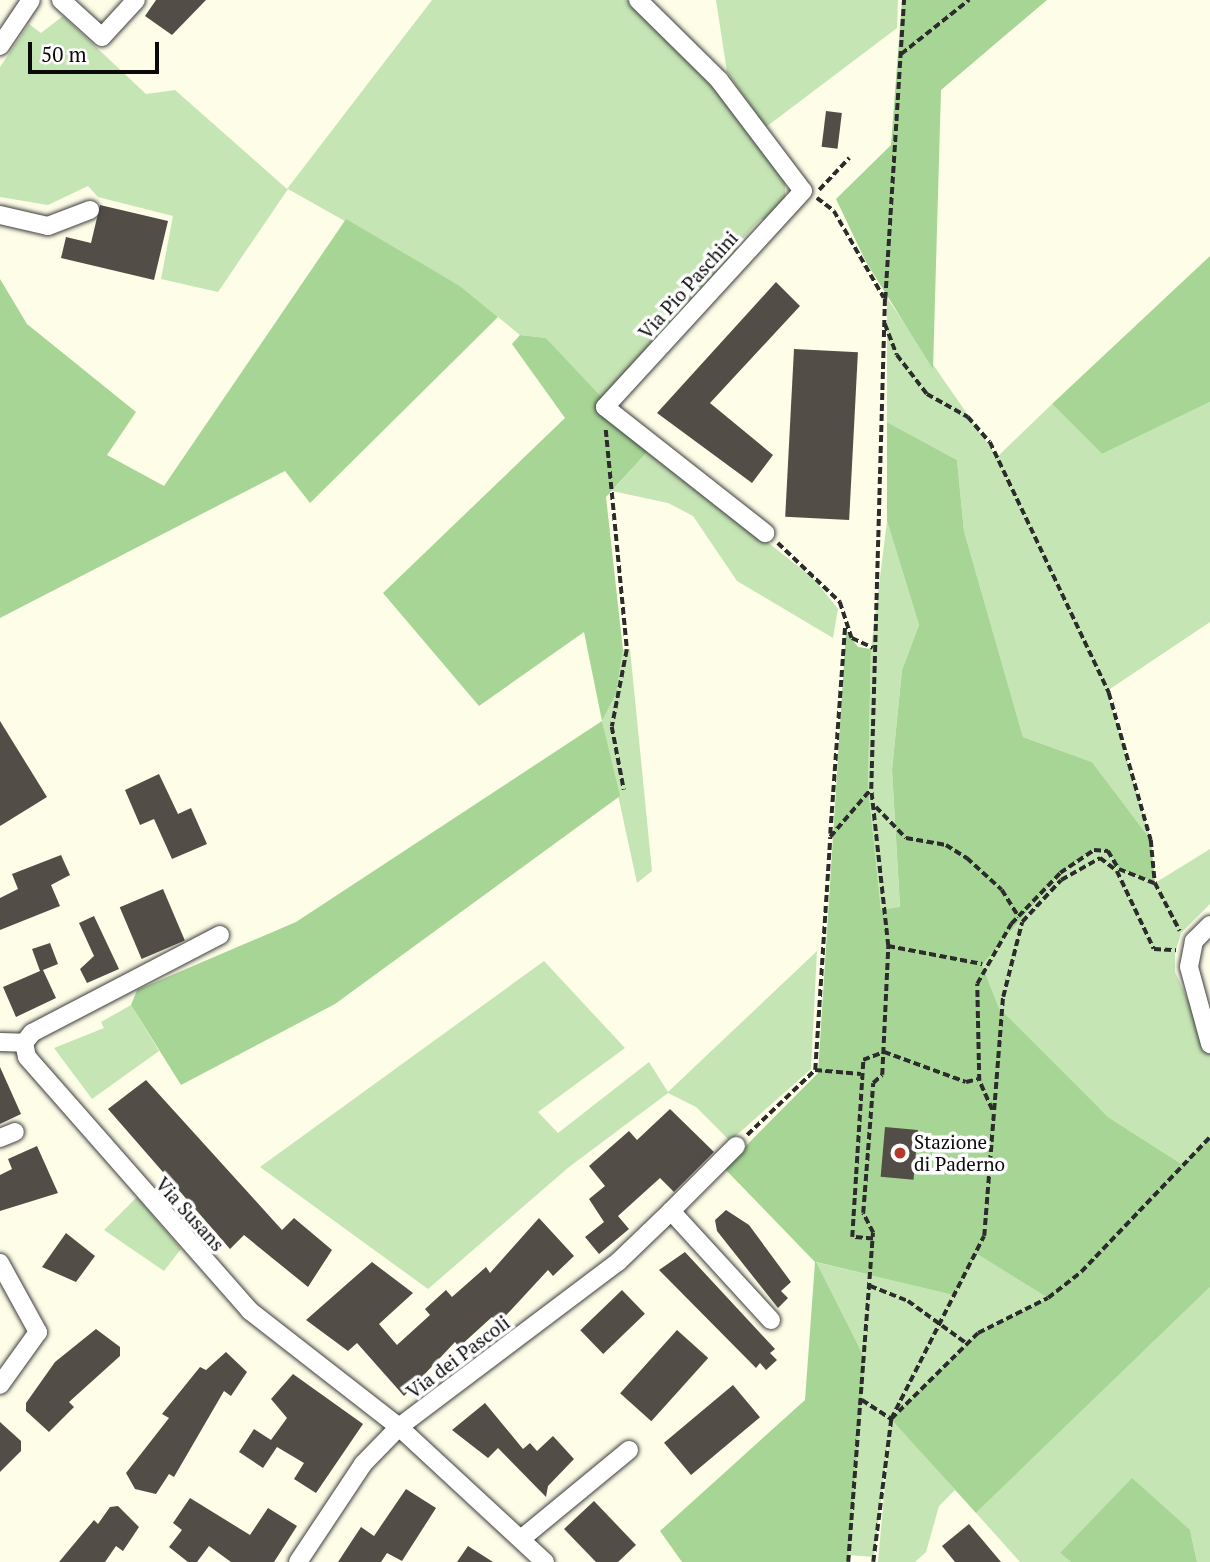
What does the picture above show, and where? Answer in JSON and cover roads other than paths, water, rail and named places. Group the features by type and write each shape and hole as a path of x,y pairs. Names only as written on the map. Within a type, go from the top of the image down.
{"street":[{"path":"0,46 31,0"},
{"path":"61,0 102,37 117,27 136,0"},
{"name":"Via Pio Paschini","path":"638,0 719,80 803,191 605,407 765,533"},
{"path":"0,215 48,226 90,210"},
{"path":"1210,925 1188,937 1190,985 1210,1044"},
{"path":"0,1042 24,1043 124,980 220,935"},
{"name":"Via Susans","path":"24,1043 27,1057 250,1311 399,1427 545,1562"},
{"name":"Via dei Pascoli","path":"299,1562 363,1464 399,1427 618,1262 736,1146"},
{"path":"671,1211 771,1320"},
{"path":"0,1263 38,1332 0,1385"},
{"path":"521,1539 629,1450"}],"place":[{"name":"Stazione di Paderno","path":"900,1153"}]}
